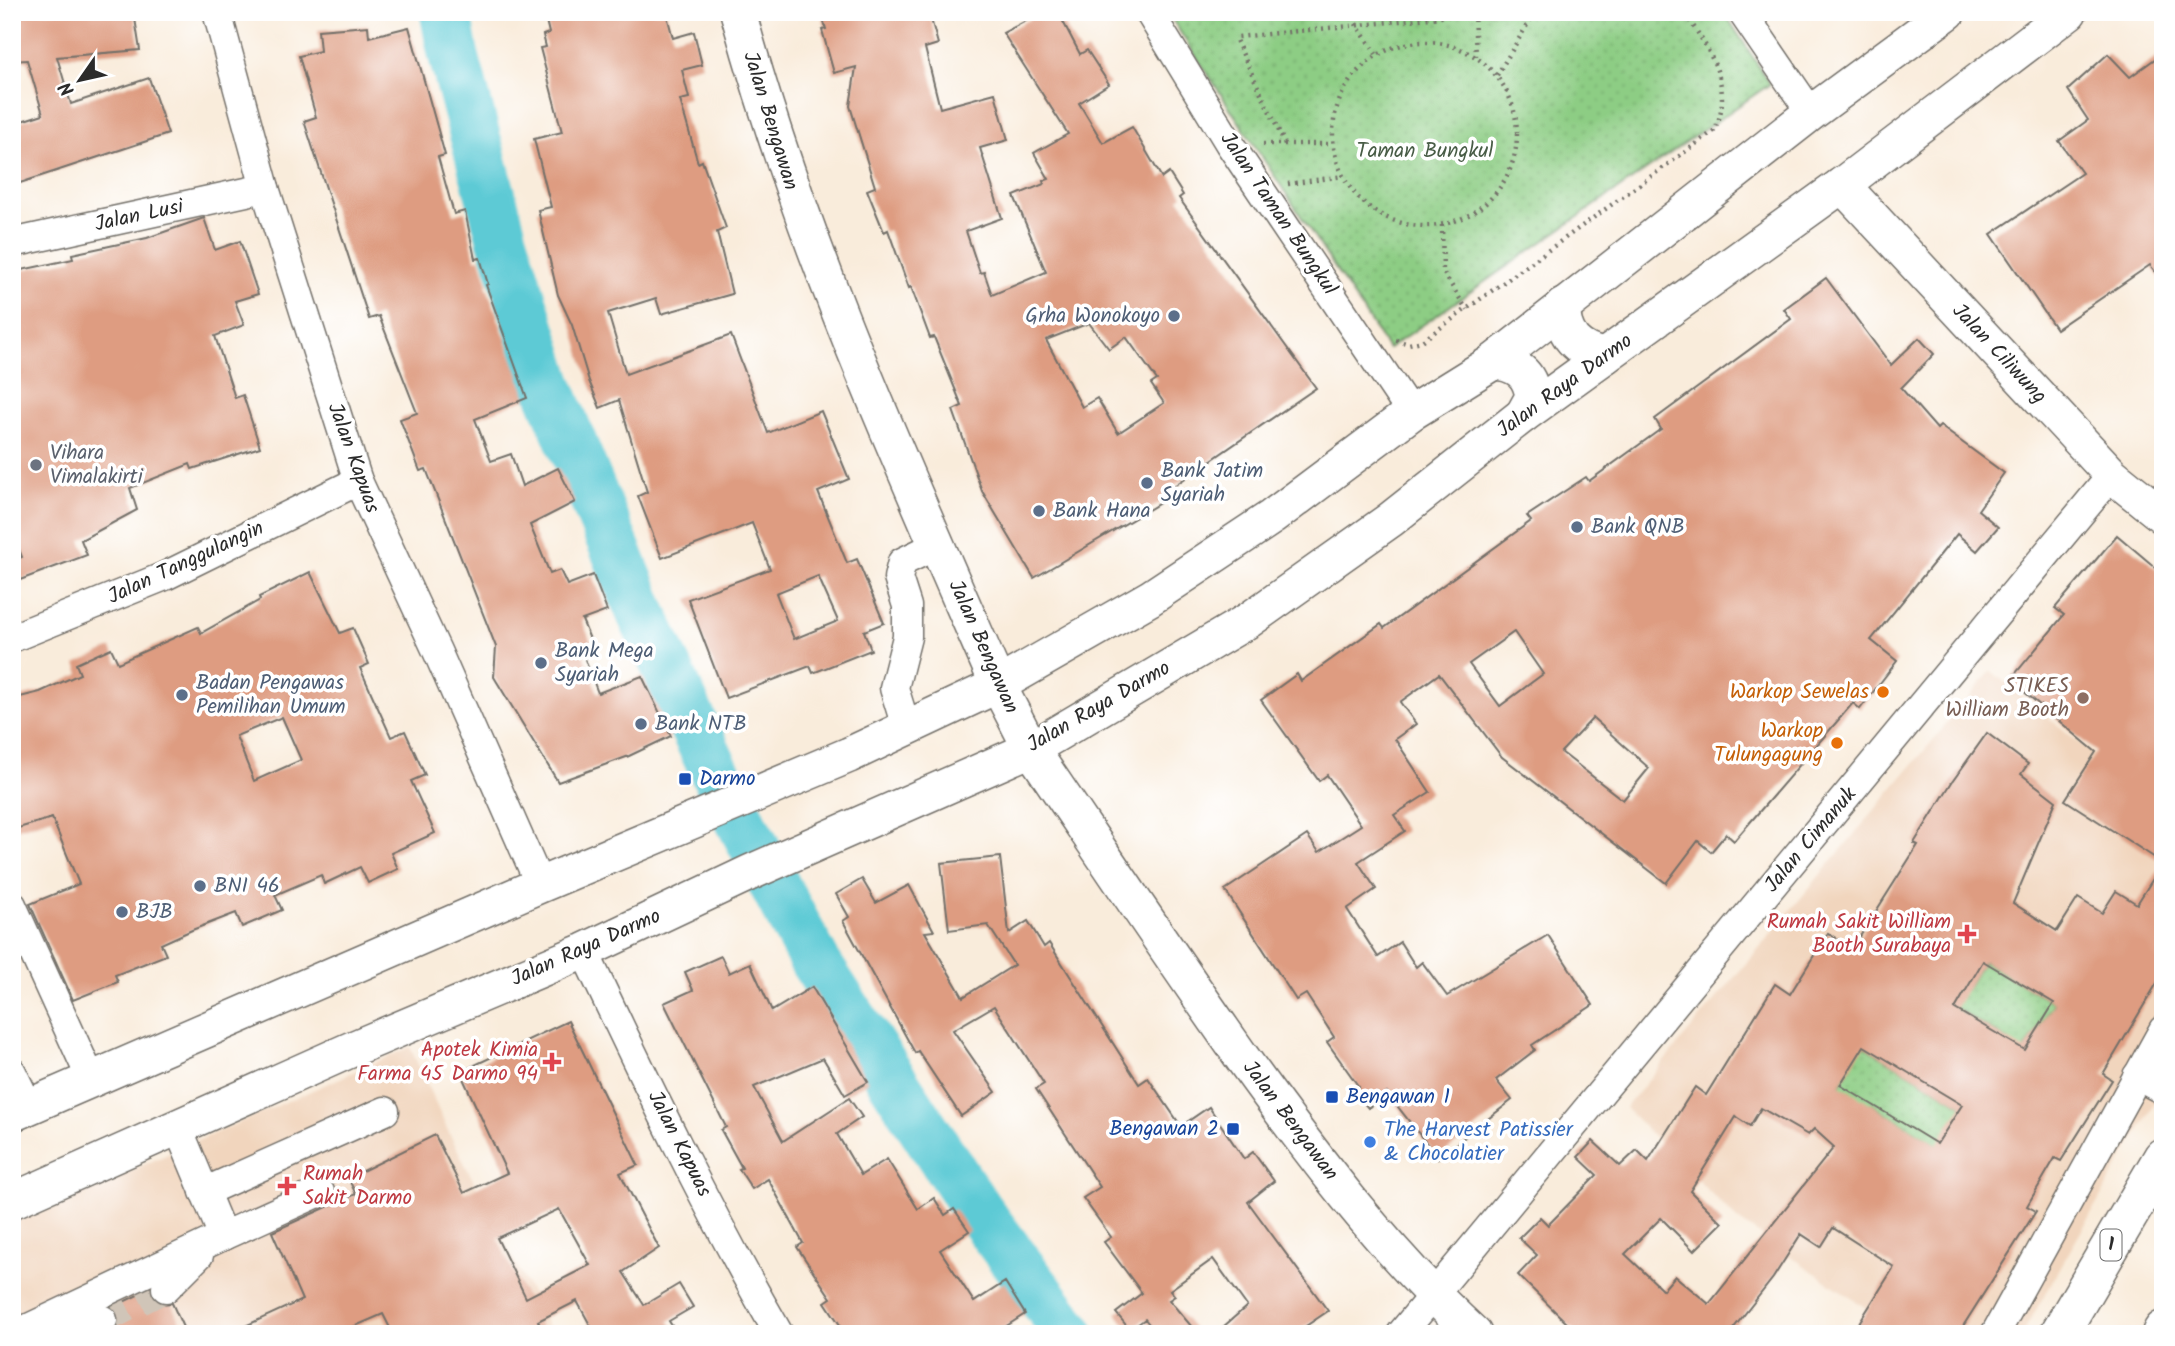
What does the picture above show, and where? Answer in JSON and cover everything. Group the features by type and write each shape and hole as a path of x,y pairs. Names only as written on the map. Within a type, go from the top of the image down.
{"highway":[{"name":"1","path":"2059,1334 2163,1157"}],"main road":[{"name":"Jalan Bengawan","path":"738,12 786,176 825,282 999,685 1031,749 1276,1105 1347,1198 1433,1296 1474,1334"},
{"path":"20,1111 540,885 907,730 999,685 1150,598 1272,517 1411,413 1493,362 1811,113 1948,12"},
{"name":"Jalan Raya Darmo","path":"12,1201 350,1050 584,951 749,873 1031,749 1249,620 1390,520 1523,415 1842,185 2070,12"},
{"name":"Jalan Ciliwung","path":"1842,185 2112,475 2163,516"},
{"path":"1563,306 1565,330 1576,344 1594,354 1605,356"},
{"path":"1493,362 1509,363 1526,376 1532,397 1523,415"}],"street":[{"name":"Jalan Kapuas","path":"217,12 265,188 358,481 437,651 540,885"},
{"name":"Jalan Taman Bungkul","path":"1149,12 1229,143 1411,413"},
{"path":"1742,12 1811,113"},
{"name":"Jalan Lusi","path":"12,243 265,188"},
{"name":"Jalan Cimanuk","path":"1401,1334 2112,475"},
{"name":"Jalan Tanggulangin","path":"12,638 165,576 358,481"},
{"path":"907,730 894,688 904,656 908,618 898,571 902,562 937,544"},
{"path":"12,905 92,1081"},
{"name":"Jalan Kapuas","path":"584,951 752,1288 779,1334"},
{"path":"1995,1334 2163,1030"},
{"path":"12,1072 20,1111"},
{"path":"2137,1076 2163,1090"},
{"path":"204,1192 385,1111"},
{"path":"178,1128 204,1192 215,1240"},
{"path":"18,1331 320,1192"},
{"path":"166,1288 215,1240"},
{"path":"65,1334 103,1320"}],"path":[{"path":"1348,12 1376,54"},
{"path":"1285,144 1236,40 1241,36 1490,12"},
{"path":"1497,75 1535,12"},
{"path":"1442,225 1443,272 1467,310 1714,131 1721,117 1720,76 1709,49 1684,12"},
{"path":"1474,13 1476,56"},
{"path":"1426,40 1452,44 1476,56 1497,75 1511,99 1517,125 1516,153 1507,179 1490,201 1468,217 1442,225 1418,226 1395,222 1374,211 1356,196 1343,176 1332,144 1333,118 1341,93 1356,71 1376,54 1400,44 1426,40"},
{"path":"1229,143 1332,144"},
{"path":"1277,213 1278,193 1288,184 1343,176"}],"shaded area":[{"name":"Rumah Sakit William Booth Surabaya","path":"1991,671 2123,778 2163,727 2163,1089 2022,1334 1904,1334 1738,1220 1625,1108"},
{"name":"Rumah Sakit Darmo","path":"410,1047 447,1129 552,1334 12,1334 12,1223"}],"green space":[{"name":"Taman Bungkul","path":"1167,12 1724,12 1770,84 1388,349"},
{"path":"1983,961 2054,1003 2010,1075 2009,1041 1938,998 1949,980 1966,990"},
{"path":"1829,1025 1962,1105 1959,1158 1871,1104 1833,1098 1848,1071"}],"building":[{"path":"12,12 134,12 140,50 57,57 71,104 149,78 168,134 17,184 12,170 12,124 43,114 27,60 12,61"},
{"path":"544,12 666,12 673,38 694,32 702,65 682,70 689,98 680,100 698,163 702,161 726,228 717,232 732,294 661,314 656,298 608,313 626,374 731,335 768,433 821,411 849,479 818,492 847,563 857,559 884,623 864,631 871,650 813,673 810,666 726,698 688,599 770,569 752,523 662,558 638,496 647,492 619,400 600,408 572,325 558,295 538,210 551,207 534,139 562,132 540,48 546,47 543,35 549,33","holes":["818,576 838,621 794,639 776,593"]},
{"path":"821,12 929,12 938,44 925,48 940,108 995,93 1008,140 980,148 1002,218 966,231 980,273 984,272 992,295 1046,272 1014,196 1044,184 1043,181 1049,179 1034,153 1068,134 1003,33 1043,12 1058,12 1080,54 1087,50 1109,84 1079,103 1103,143 1132,127 1162,178 1169,173 1183,195 1179,198 1316,388 1171,488 1175,494 1034,578 982,491 953,410 962,406 934,337 930,338 888,230 884,232 867,190 875,187 850,106 856,67 834,73 822,30 826,29","holes":["1089,323 1109,349 1126,337 1157,380 1151,384 1164,403 1118,433 1097,398 1082,407 1046,340"]},
{"path":"368,26 369,37 409,27 445,155 438,157 454,214 465,211 475,259 480,258 488,284 486,285 527,398 475,419 491,461 511,454 522,486 558,468 575,502 530,525 550,574 560,570 567,585 593,575 607,611 582,620 592,644 581,649 598,693 642,676 671,736 629,756 558,782 494,677 496,647 426,469 420,471 400,419 417,413 379,316 369,319 304,121 316,117 299,56 320,51 318,30"},
{"path":"2163,53 2163,282 2150,265 2056,329 1991,234 2082,173 2059,141 2088,120 2068,90 2108,54 2130,77"},
{"path":"204,218 215,250 240,241 258,294 235,301 244,325 215,336 235,398 243,395 260,447 192,469 190,464 130,488 137,510 81,540 87,555 12,583 12,561 22,557 12,531 12,272 73,259 72,254 147,238"},
{"path":"1826,278 1891,365 1919,338 1934,354 1901,388 1937,429 1940,426 2004,473 1978,510 1998,527 1977,551 1957,534 1871,640 1897,661 1860,709 1853,703 1734,841 1726,834 1711,852 1698,841 1666,883 1502,757 1439,674 1400,702 1416,724 1395,739 1430,792 1394,815 1405,831 1358,862 1376,889 1347,909 1378,957 1400,942 1416,967 1422,962 1447,996 1548,935 1593,1005 1532,1045 1535,1050 1496,1080 1512,1100 1438,1158 1387,1093 1368,1108 1354,1091 1359,1087 1327,1042 1334,1037 1306,994 1296,1000 1225,890 1307,835 1319,852 1361,825 1327,775 1319,781 1261,700 1297,674 1301,681 1381,624 1384,628 1531,521 1527,516 1586,477 1589,481 1661,429 1655,419 1791,319 1784,309","holes":["1514,632 1543,674 1500,706 1469,664","1593,718 1649,768 1623,800 1561,752"]},
{"path":"2117,535 2163,574 2163,863 2065,800 2096,752 2010,680 2064,615 2055,608"},
{"path":"310,572 340,633 353,628 369,664 360,668 391,737 405,731 425,775 411,781 435,833 391,853 398,869 368,883 360,867 324,884 321,875 275,895 282,910 242,927 236,913 192,930 161,944 166,955 115,975 118,982 73,1000 30,904 79,884 52,818 12,830 12,699 40,692 80,674 76,664 111,648 118,663 198,627 201,633 260,600 259,597","holes":["282,717 301,760 254,781 236,736"]},
{"path":"1987,733 2028,764 2021,774 2056,801 2013,903 2057,931 2078,898 2102,913 2116,891 2137,904 2163,863 2163,973 2103,1074 2112,1080 2061,1161 2055,1158 2027,1206 2036,1211 1958,1334 1852,1334 1894,1267 1833,1228 1821,1247 1801,1234 1773,1278 1729,1334 1578,1334 1518,1275 1537,1255 1519,1238 1540,1217 1548,1225 1597,1175 1578,1157 1593,1141 1620,1166 1637,1150 1648,1161 1695,1087 1706,1095 1775,984 1790,994 1828,933 1852,949 1918,845 1914,843","holes":["1983,961 2054,1003 2025,1050 1955,1009","1864,1046 1962,1105 1937,1144 1840,1085","1761,1108 1808,1135 1814,1129 1834,1147 1709,1304 1675,1276 1663,1290 1625,1254 1661,1218 1694,1251 1722,1223 1690,1191 1736,1117 1750,1126"]},
{"path":"1000,857 1009,933 1028,921 1044,947 1049,943 1139,1084 1148,1078 1181,1126 1209,1107 1244,1159 1253,1152 1274,1181 1248,1202 1328,1311 1294,1334 1215,1334 1247,1306 1213,1259 1170,1290 1175,1296 1169,1300 1198,1334 1157,1334 1145,1319 1130,1330 1116,1313 1142,1293 1104,1242 1111,1237 1083,1198 1100,1187 1036,1089 1044,1084 994,1006 953,1030 996,1092 961,1116 918,1051 915,1053 843,921 849,917 836,894 862,879 876,903 909,885 934,931 925,932 963,997 1014,965 988,925 949,930 941,863"},
{"path":"721,956 729,973 750,963 772,1011 812,987 868,1082 845,1095 823,1058 754,1087 783,1141 849,1098 862,1117 837,1134 861,1175 887,1159 918,1209 934,1198 945,1215 954,1209 969,1231 940,1250 974,1302 1005,1282 1025,1314 994,1334 846,1334 825,1302 831,1298 797,1247 803,1243 768,1179 752,1189 739,1169 742,1168 721,1130 726,1127 664,1003 693,990 685,972"},
{"path":"568,1021 638,1165 620,1173 659,1248 623,1272 644,1305 679,1284 693,1307 669,1321 677,1334 595,1334 577,1301 538,1321 544,1334 393,1334 383,1314 337,1334 228,1334 302,1300 272,1232 356,1194 348,1178 435,1135 464,1193 507,1173 460,1072","holes":["559,1209 590,1265 526,1298 497,1238"]},
{"path":"150,1289 155,1300 162,1304 172,1303 186,1334 112,1334 119,1322 113,1307"}],"waterway":[{"path":"445,12 453,53 502,238 547,383 642,614 715,772 815,962 977,1210 1070,1334"}],"tunnel":[{"path":"103,1320 166,1288"}],"place":[{"name":"Grha Wonokoyo","path":"1174,316"},
{"name":"Vihara Vimalakirti","path":"36,465"},
{"name":"Bank Jatim Syariah","path":"1147,483"},
{"name":"Bank Hana","path":"1039,511"},
{"name":"Bank QNB","path":"1577,527"},
{"name":"Bank Mega Syariah","path":"541,663"},
{"name":"Warkop Sewelas","path":"1883,692"},
{"name":"Badan Pengawas Pemilihan Umum","path":"182,695"},
{"name":"STIKES William Booth","path":"2083,698"},
{"name":"Bank NTB","path":"641,724"},
{"name":"Warkop Tulungagung","path":"1837,743"},
{"name":"Darmo","path":"685,779"},
{"name":"BNI 46","path":"200,886"},
{"name":"BJB","path":"122,912"},
{"name":"Rumah Sakit William Booth Surabaya","path":"1967,934"},
{"name":"Apotek Kimia Farma 45 Darmo 94","path":"552,1062"},
{"name":"Bengawan 1","path":"1332,1097"},
{"name":"Bengawan 2","path":"1233,1129"},
{"name":"The Harvest Patissier & Chocolatier","path":"1370,1142"},
{"name":"Rumah Sakit Darmo","path":"287,1186"}]}
